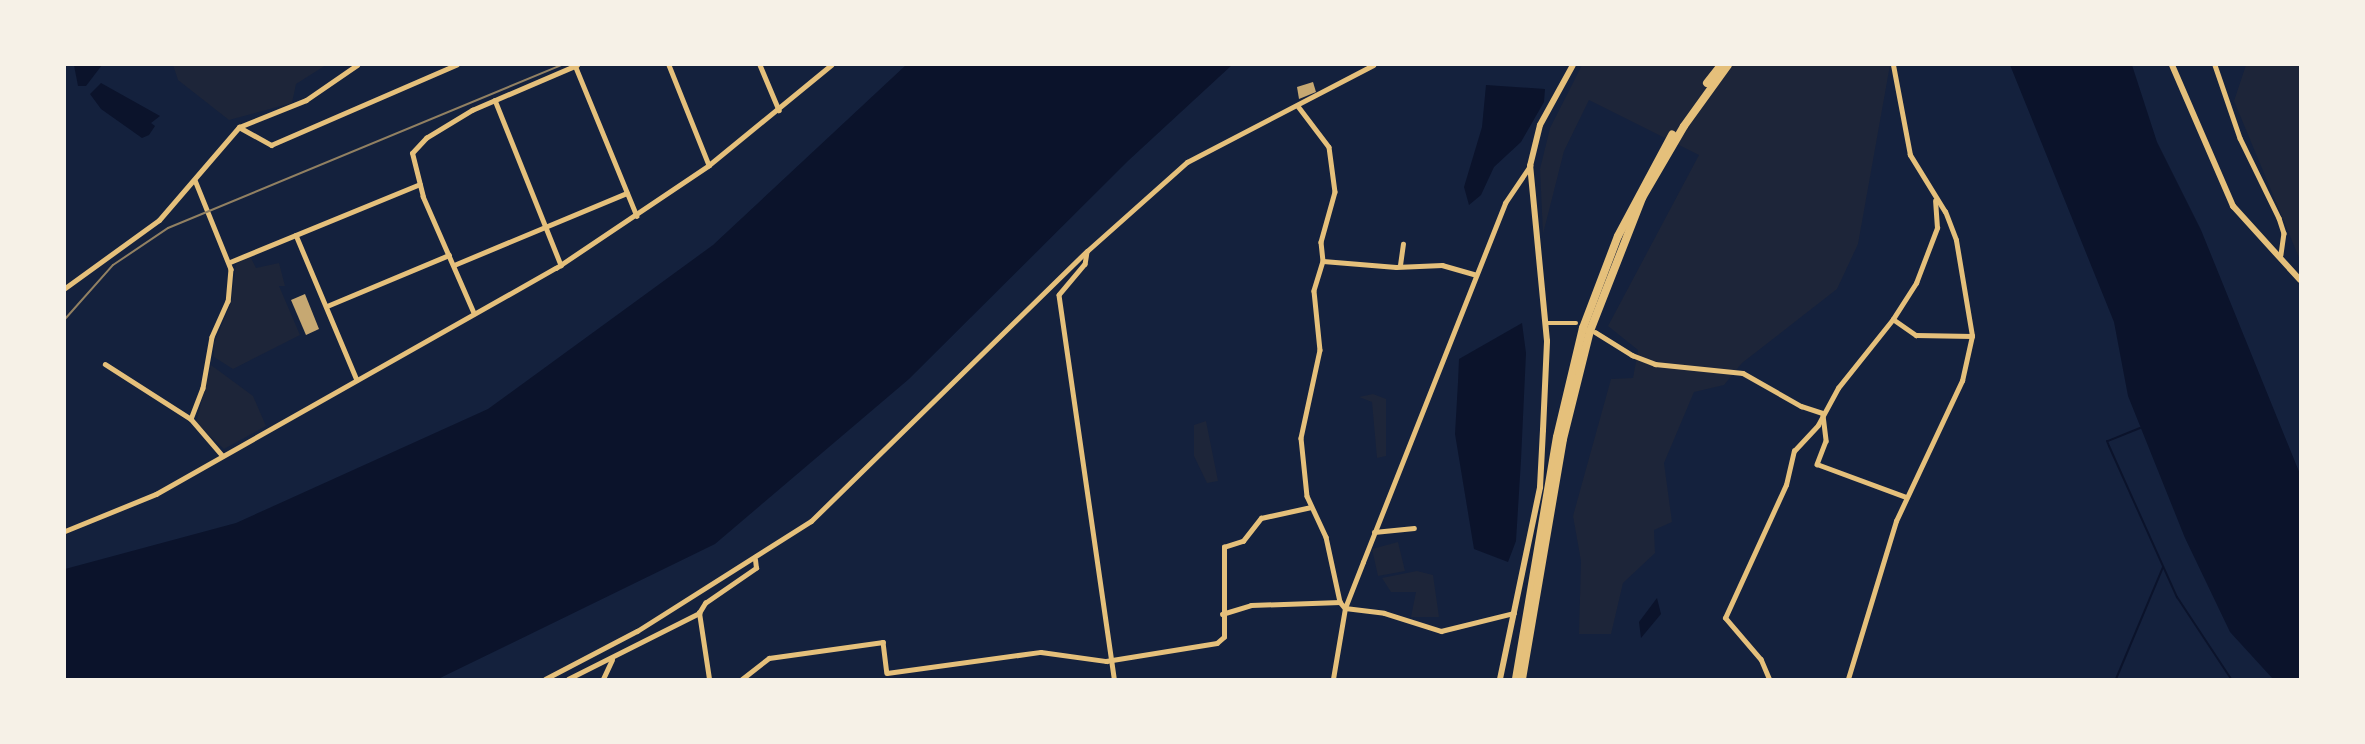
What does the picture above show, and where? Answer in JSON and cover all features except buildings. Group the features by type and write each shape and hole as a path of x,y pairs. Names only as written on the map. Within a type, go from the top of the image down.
{"highway":[{"path":"1516,679 1583,328 1618,236 1658,158 1721,65"},
{"path":"1522,679 1560,438 1590,331 1625,236 1684,126 1728,65"}],"main road":[{"path":"1500,679 1540,487 1545,323 1530,166 1540,125 1573,65"},
{"path":"2172,65 2230,200 2281,255 2300,280"}],"street":[{"path":"65,288 159,220 195,180 219,145 239,127 306,100 357,65"},
{"path":"239,127 271,145 456,65"},
{"path":"474,314 420,184 412,153 453,120 575,65 637,216"},
{"path":"669,65 709,165"},
{"path":"760,65 779,110"},
{"path":"65,531 156,494 561,265 709,165 831,65"},
{"path":"545,679 637,631 755,560 811,521 868,469 1087,251 1187,162 1373,65"},
{"path":"1848,679 1906,497 1962,381 1972,336 1956,240 1910,155 1893,65"},
{"path":"2215,65 2241,138 2279,218 2285,246 2281,255"},
{"path":"495,100 561,265"},
{"path":"1298,106 1331,151 1335,200 1321,242 1323,261 1314,291 1320,350 1301,439 1311,507 1326,537 1340,602 1345,608 1384,613 1441,631 1515,613"},
{"path":"1333,679 1345,608 1374,532 1505,203 1530,166"},
{"path":"191,419 204,388 212,338 228,301 230,262 195,180"},
{"path":"230,262 420,184"},
{"path":"453,265 627,193"},
{"path":"1769,679 1761,660 1725,618 1786,485 1794,451 1893,319 1916,283 1937,228 1934,197"},
{"path":"296,235 358,380"},
{"path":"1400,265 1403,244"},
{"path":"1087,251 1085,264 1059,295 1114,679"},
{"path":"327,306 449,255"},
{"path":"1323,261 1442,265 1476,275"},
{"path":"1893,319 1916,335 1972,336"},
{"path":"1545,323 1576,323"},
{"path":"1595,332 1632,355 1656,364 1743,373 1801,406 1823,413"},
{"path":"105,364 191,419 222,455"},
{"path":"1823,413 1826,441 1817,464 1906,497"},
{"path":"742,679 769,657 883,642 887,673 1041,652 1112,661 1217,643 1224,637 1224,547 1241,543 1261,518 1311,507"},
{"path":"1374,532 1414,528"},
{"path":"603,679 612,660 699,612 705,603 756,568 755,560"},
{"path":"1222,614 1251,605 1340,602"},
{"path":"699,612 709,679"},
{"path":"568,679 606,658 612,660"}],"shaded area":[{"path":"74,65 102,65 86,86 78,86"},
{"path":"173,65 326,65 296,84 292,103 229,120 178,80"},
{"path":"906,65 1232,65 1129,160 909,379 715,544 438,679 65,679 65,569 236,523 488,409 713,245"},
{"path":"1582,65 1890,65 1858,244 1837,289 1742,363 1724,385 1694,392 1664,463 1672,522 1654,530 1655,553 1623,583 1611,634 1579,634 1581,561 1573,516 1611,379 1633,378 1638,350 1608,326 1699,155 1589,100 1564,151 1543,234 1540,169 1550,128"},
{"path":"2010,65 2132,65 2157,142 2201,230 2300,474 2300,679 2273,679 2230,632 2185,538 2128,396 2114,322"},
{"path":"2246,65 2300,65 2300,260 2234,101"},
{"path":"101,83 160,116 151,123 155,126 149,135 142,138 101,109 90,94"},
{"path":"1486,85 1545,89 1544,102 1521,142 1494,167 1481,195 1469,205 1464,187 1482,127"},
{"path":"250,256 256,268 279,263 285,286 279,286 300,335 233,369 214,357 214,343 231,303 236,264"},
{"path":"1522,323 1526,353 1521,460 1516,541 1508,562 1474,549 1455,434 1459,359"},
{"path":"211,365 253,396 266,426 224,449 196,423"},
{"path":"1373,394 1386,399 1386,456 1377,458 1372,402 1359,397"},
{"path":"1206,421 1218,481 1207,483 1194,456 1194,425"},
{"path":"1398,542 1405,571 1378,576 1372,549"},
{"path":"1417,571 1433,575 1439,617 1411,617 1416,592 1391,592 1382,578"},
{"path":"1657,598 1661,614 1641,638 1639,622"}],"waterway":[{"path":"2140,428 2107,441 2177,597 2231,679"},
{"path":"2116,679 2163,567"}],"railway":[{"path":"65,319 113,265 168,228 561,65"}]}
